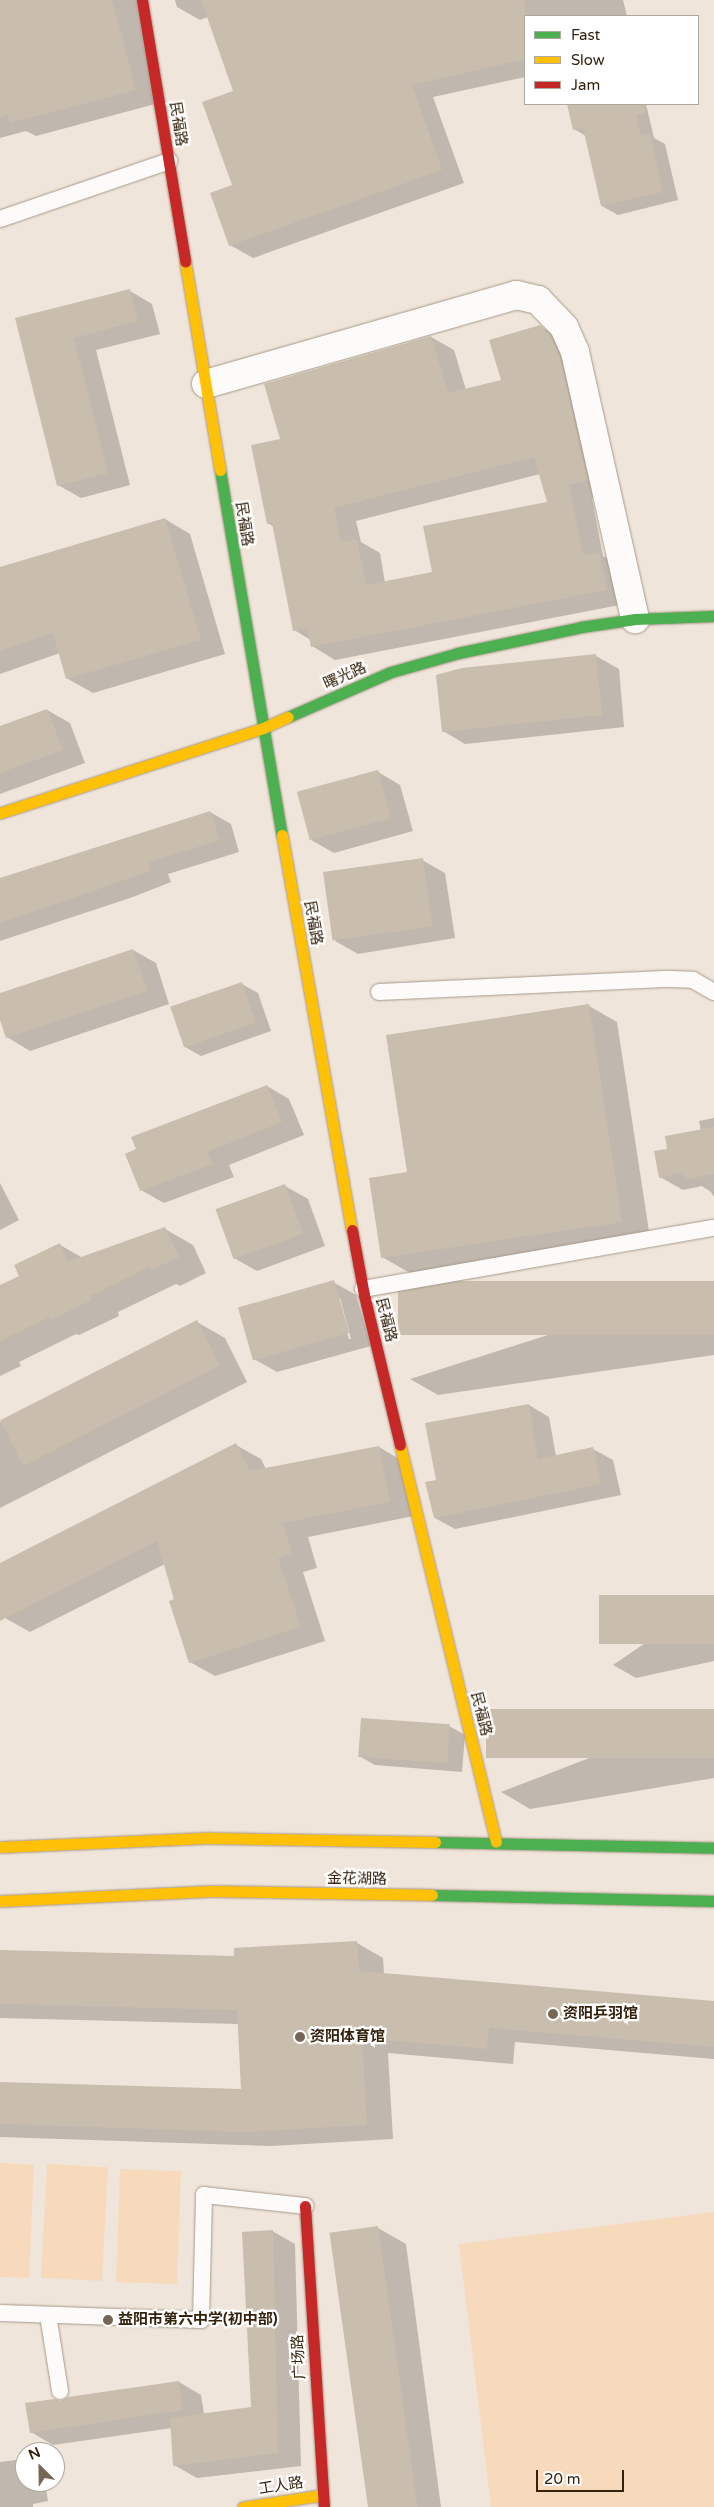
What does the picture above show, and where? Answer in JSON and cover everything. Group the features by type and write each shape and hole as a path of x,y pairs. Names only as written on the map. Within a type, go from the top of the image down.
{"street":[{"name":"民福路","path":"142,0 264,728 363,1289 496,1842"},
{"path":"206,384 516,295 538,300 564,327 575,352 635,619"},
{"name":"曙光路","path":"0,812 264,728 401,669 458,653 522,638 635,619 714,616"},
{"path":"0,1847 210,1838 496,1842 714,1848"},
{"name":"金花湖路","path":"0,1901 212,1891 714,1901"},
{"name":"广场路","path":"305,2206 324,2507"},
{"name":"工人路","path":"243,2507 322,2495"}],"lane":[{"path":"0,220 168,161"},
{"path":"378,992 670,979 693,980 714,992"},
{"path":"363,1289 714,1228"},
{"path":"0,2313 200,2320 204,2195 305,2206"},
{"path":"48,2315 60,2392"}],"shaded area":[{"path":"0,2163 34,2165 29,2278 0,2277"},
{"path":"47,2164 108,2167 102,2281 41,2278"},
{"path":"120,2169 181,2171 177,2284 116,2282"},
{"path":"714,2212 714,2507 491,2507 459,2244"}],"building":[{"path":"0,0 112,0 136,90 10,123 8,115 0,118"},
{"path":"201,0 525,0 524,59 412,85 442,170 229,246 210,193 232,185 202,102 233,91"},
{"path":"567,105 644,105 645,113 636,115 641,136 650,134 663,192 601,206 583,128 573,130"},
{"path":"130,289 138,321 74,338 108,473 57,486 15,318"},
{"path":"540,325 551,336 560,357 588,480 569,485 583,555 599,552 607,590 311,647 307,628 293,631 272,523 267,524 251,445 280,439 264,384 431,336 448,393 501,380 489,340","holes":["534,457 547,502 423,526 432,572 366,585 357,539 341,542 334,508"]},
{"path":"165,518 201,640 66,679 53,633 0,651 0,567"},
{"path":"596,654 602,715 442,732 436,675 462,668"},
{"path":"47,709 63,750 0,773 0,726"},
{"path":"378,770 391,818 310,840 297,792"},
{"path":"210,811 220,840 149,862 151,871 0,923 0,878"},
{"path":"423,858 433,926 333,940 323,872"},
{"path":"133,949 147,991 6,1038 0,1020 0,993"},
{"path":"242,982 256,1023 184,1047 170,1007"},
{"path":"589,1004 622,1222 381,1258 369,1178 407,1172 386,1035"},
{"path":"267,1085 282,1122 207,1152 213,1164 140,1191 125,1154 136,1149 131,1137"},
{"path":"714,1127 714,1174 687,1179 681,1173 659,1178 654,1151 667,1149 665,1136"},
{"path":"285,1184 303,1234 234,1259 215,1209"},
{"path":"165,1227 179,1257 151,1270 149,1267 90,1296 92,1300 50,1320 49,1317 0,1341 0,1285 19,1276 14,1265 60,1243 67,1262"},
{"path":"334,1280 349,1333 253,1360 238,1308"},
{"path":"398,1281 714,1281 714,1335 398,1335"},
{"path":"197,1320 220,1365 23,1466 0,1420"},
{"path":"529,1404 538,1459 593,1447 601,1484 434,1518 425,1482 436,1480 425,1423"},
{"path":"236,1443 250,1471 379,1446 390,1502 283,1523 292,1554 278,1558 301,1627 189,1663 169,1601 174,1599 157,1541 0,1621 0,1563"},
{"path":"599,1595 714,1595 714,1644 599,1644"},
{"path":"486,1709 714,1709 714,1758 486,1758"},
{"path":"361,1718 450,1724 447,1763 358,1757"},
{"path":"357,1941 359,1971 714,2001 714,2047 489,2028 487,2049 362,2038 367,2125 244,2132 0,2124 0,2082 241,2089 237,2010 0,2004 0,1950 234,1956 234,1948"},
{"path":"378,2226 417,2507 368,2507 329,2233"},
{"path":"273,2230 278,2453 173,2466 170,2418 251,2407 242,2232"},
{"path":"179,2381 183,2410 30,2433 25,2403 55,2399 61,2401 68,2397"}],"traffic: fast":[{"path":"220,470 282,835"},
{"path":"288,717 391,672 458,653 581,627 635,619 714,616"},
{"path":"435,1842 714,1848"},
{"path":"432,1895 714,1901"}],"traffic: slow":[{"path":"185,261 220,470"},
{"path":"0,813 263,728 288,717"},
{"path":"282,835 352,1230"},
{"path":"400,1445 496,1842"},
{"path":"0,1847 210,1838 435,1842"},
{"path":"0,1901 212,1891 432,1895"},
{"path":"243,2507 322,2495"}],"traffic: jam":[{"path":"142,0 185,261"},
{"path":"352,1230 364,1295 400,1445"},
{"path":"305,2206 324,2507"}],"place":[{"name":"资阳乒羽馆","path":"553,2014"},
{"name":"资阳体育馆","path":"300,2037"},
{"name":"益阳市第六中学(初中部)","path":"108,2320"}]}
